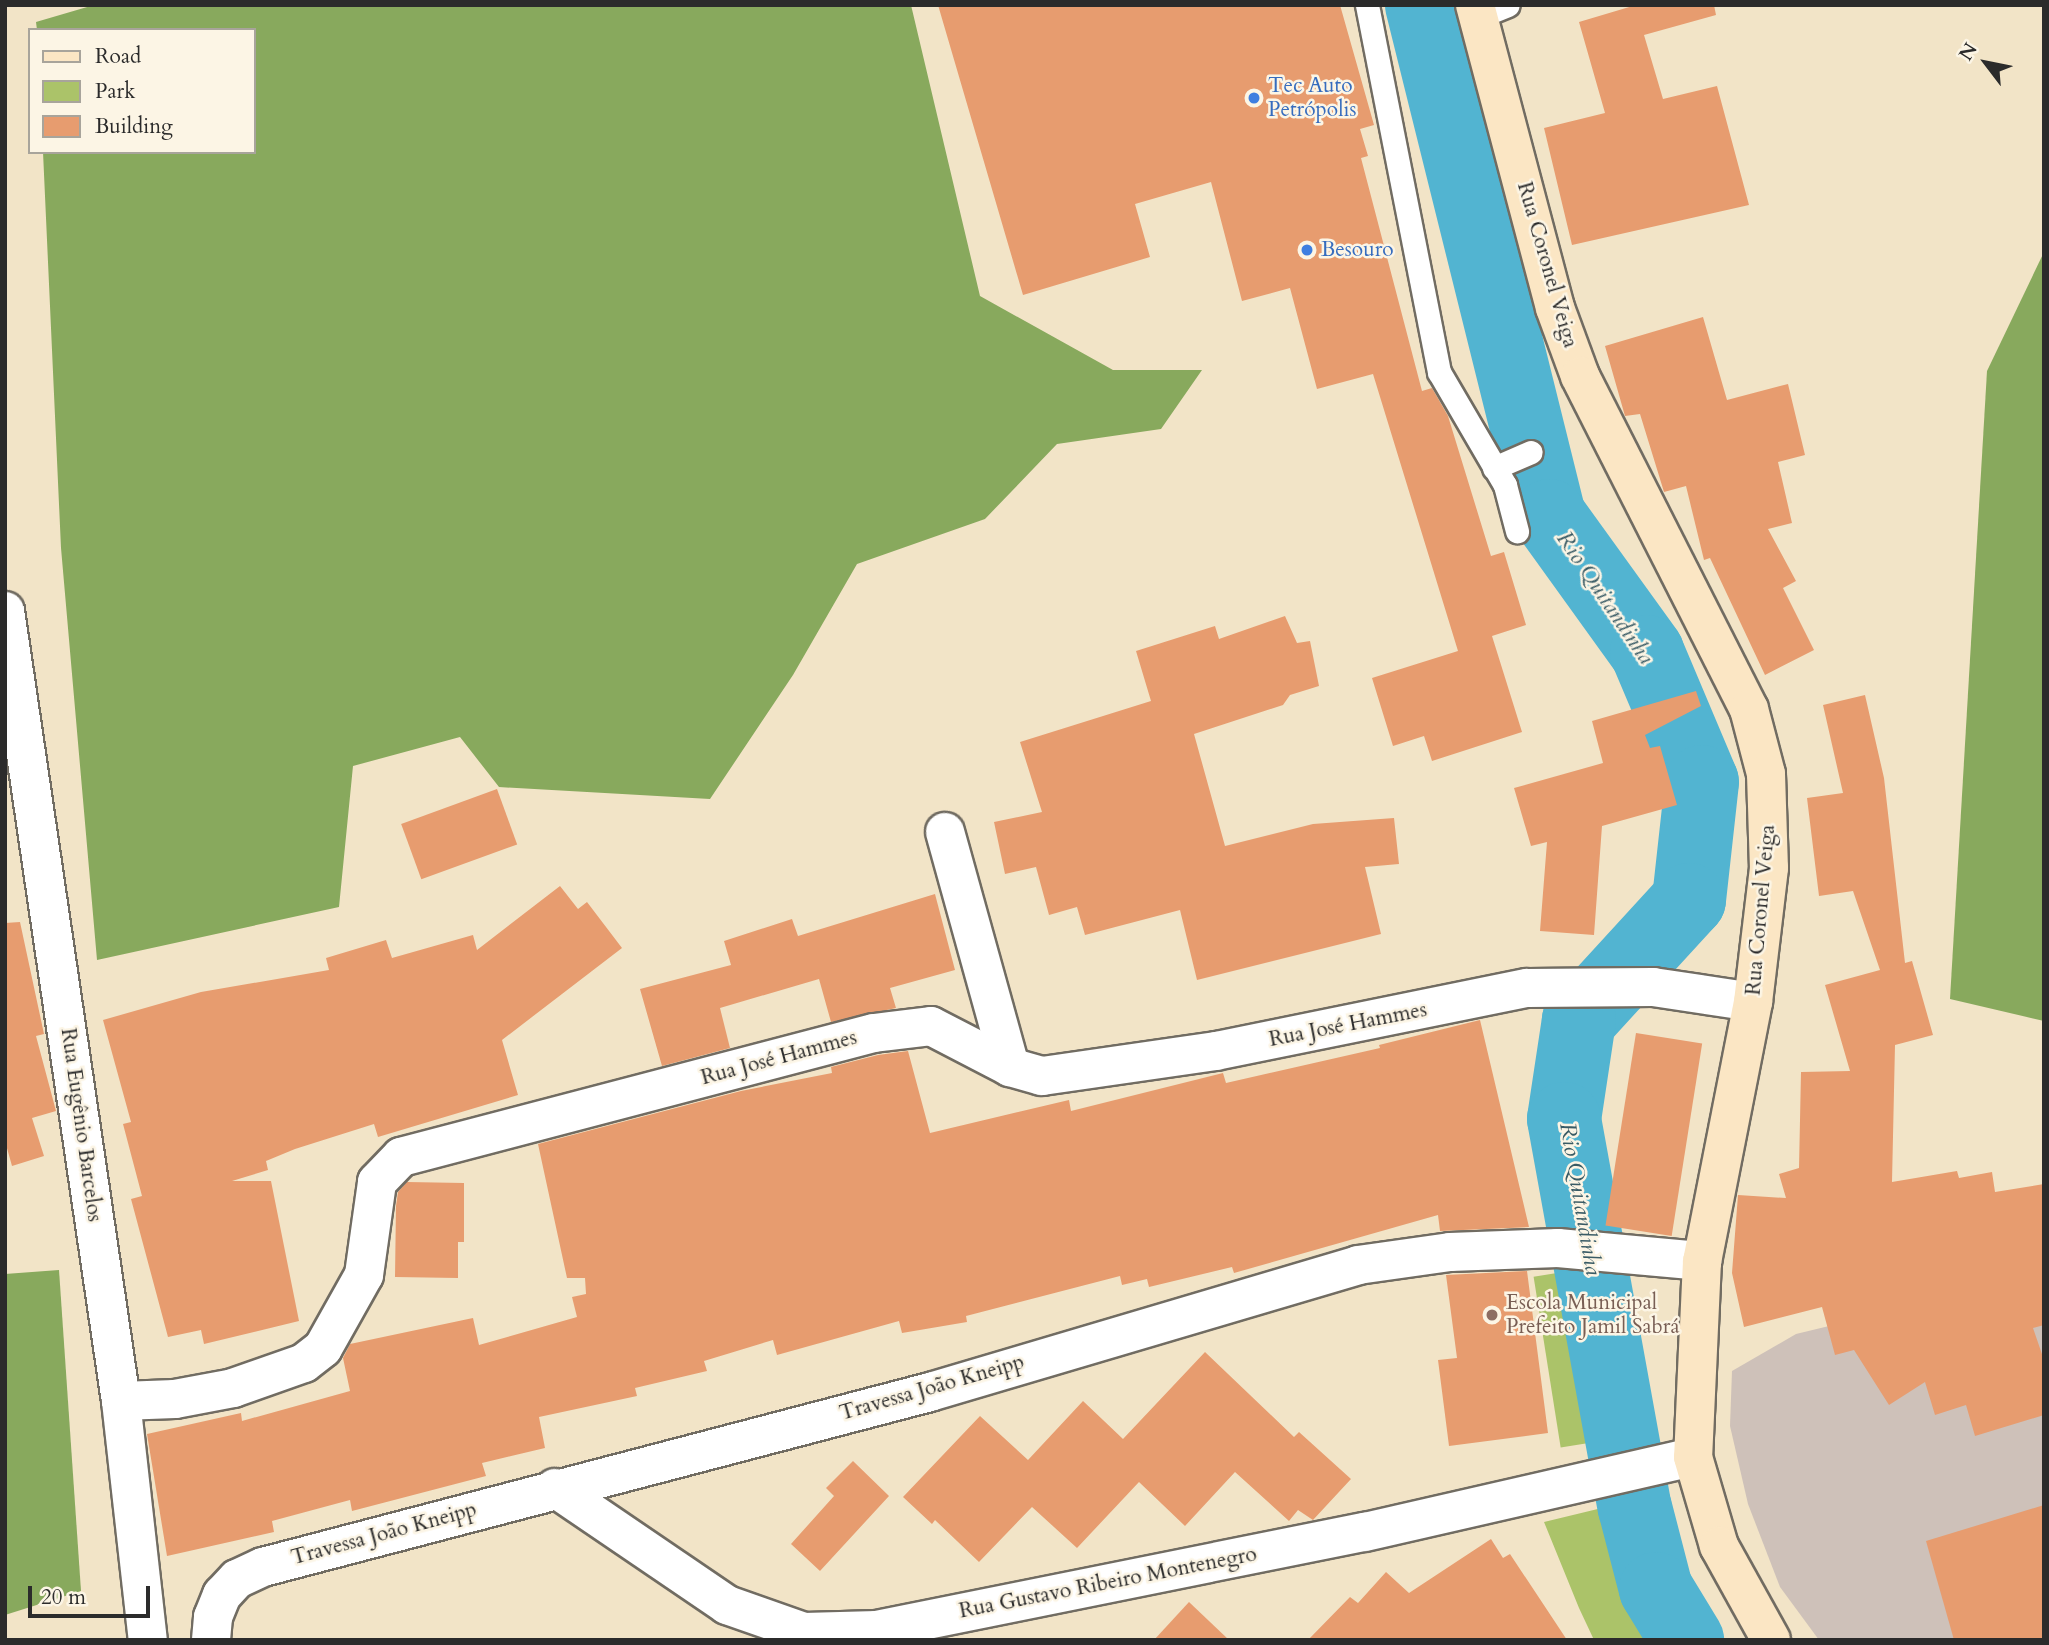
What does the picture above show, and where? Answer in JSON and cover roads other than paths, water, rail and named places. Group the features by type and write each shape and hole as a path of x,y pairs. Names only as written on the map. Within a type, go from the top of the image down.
{"main road":[{"name":"Rua Coronel Veiga","path":"1487,9 1555,308 1580,376 1749,709 1766,774 1770,811 1769,868 1753,1002 1702,1261 1693,1457 1719,1546 1770,1640"}],"street":[{"name":"Rua Eugênio Barcelos","path":"5,611 121,1401 148,1640"},
{"path":"945,832 1010,1067"},
{"name":"Rua José Hammes","path":"121,1401 175,1399 233,1388 304,1363 323,1348 364,1275 377,1182 401,1157 874,1033 931,1026 1010,1067 1042,1076 1135,1066 1527,988 1653,987 1753,1002"},
{"name":"Travessa João Kneipp","path":"211,1640 213,1617 222,1595 250,1573 555,1488 930,1392 1358,1265 1450,1252 1558,1248 1702,1261"},
{"name":"Rua Gustavo Ribeiro Montenegro","path":"555,1488 727,1605 804,1632 891,1627 1365,1532 1693,1457"}],"lane":[{"path":"1367,5 1439,372 1505,485 1517,531"},
{"path":"1494,468 1531,452"}],"waterway":[{"name":"Rio Quitandinha","path":"1422,5 1549,516 1647,652 1702,782 1689,900 1579,1020 1564,1119 1635,1508 1656,1589 1687,1640"}],"place":[{"name":"Tec Auto Petrópolis","path":"1254,98"},
{"name":"Besouro","path":"1307,250"},
{"name":"Escola Municipal Prefeito Jamil Sabrá","path":"1492,1315"}]}
